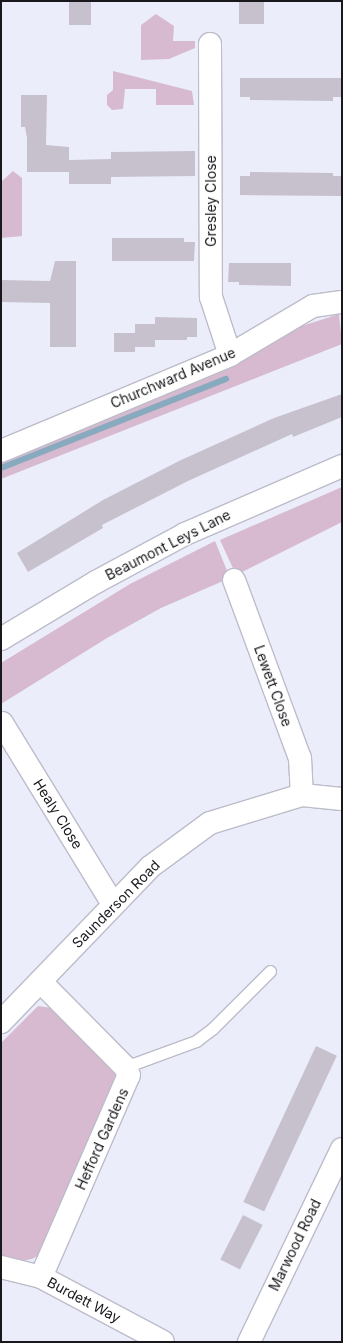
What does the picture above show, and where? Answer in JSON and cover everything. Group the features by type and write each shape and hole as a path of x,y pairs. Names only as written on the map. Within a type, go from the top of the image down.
{"street":[{"name":"Gresley Close","path":"210,44 211,297 230,355"},
{"name":"Churchward Avenue","path":"1,451 230,355 313,306 342,302"},
{"name":"Beaumont Leys Lane","path":"1,639 96,582 184,534 342,466"},
{"name":"Lewett Close","path":"234,580 300,758 302,796"},
{"name":"Healy Close","path":"2,723 113,904"},
{"name":"Saunderson Road","path":"1,1022 150,867 210,823 302,796 342,799"},
{"name":"Hefford Gardens","path":"40,1277 127,1084 129,1075 125,1067 41,982"},
{"name":"Marwood Road","path":"249,1342 342,1149"},
{"name":"Burdett Way","path":"1,1267 40,1277 163,1342"}],"lane":[{"path":"125,1067 196,1041 212,1029 270,971"}],"shaded area":[{"path":"156,14 174,26 173,41 195,41 195,48 169,59 141,60 141,25"},
{"path":"113,71 192,91 194,105 156,105 156,89 125,89 123,109 112,110 107,105 107,95 113,90"},
{"path":"13,171 22,178 22,236 1,238 1,182"},
{"path":"339,314 342,344 1,479 1,461 231,368 296,328"},
{"path":"342,487 342,522 236,575 220,540"},
{"path":"215,541 230,578 161,608 107,638 1,704 1,663 130,584"},
{"path":"38,1006 52,1008 125,1080 41,1254 32,1259 21,1261 1,1256 1,1043"}],"building":[{"path":"69,1 91,1 91,25 69,25"},
{"path":"239,1 264,1 264,24 239,24"},
{"path":"240,78 342,78 342,97 333,97 333,101 250,100 250,97 240,97"},
{"path":"21,95 47,95 46,145 69,147 69,160 111,159 111,152 195,151 195,176 111,177 111,184 69,184 69,172 27,172 27,138 25,127 21,127"},
{"path":"250,172 333,173 333,176 342,176 342,196 240,195 240,176 250,176"},
{"path":"112,238 184,238 184,242 195,242 194,261 112,261"},
{"path":"55,261 76,261 76,347 50,347 50,303 1,302 1,280 50,281"},
{"path":"229,263 291,263 291,286 239,285 239,282 228,282"},
{"path":"155,317 197,318 197,337 187,337 187,340 155,340 155,347 135,347 135,324 155,324"},
{"path":"114,333 135,333 135,352 114,352"},
{"path":"342,394 342,417 293,437 292,434 188,481 102,525 103,528 28,572 17,553 103,500 181,460 274,418"},
{"path":"316,1046 337,1056 264,1212 243,1202"},
{"path":"243,1215 263,1225 240,1270 220,1260"}],"waterway":[{"path":"1,468 226,379"}]}
